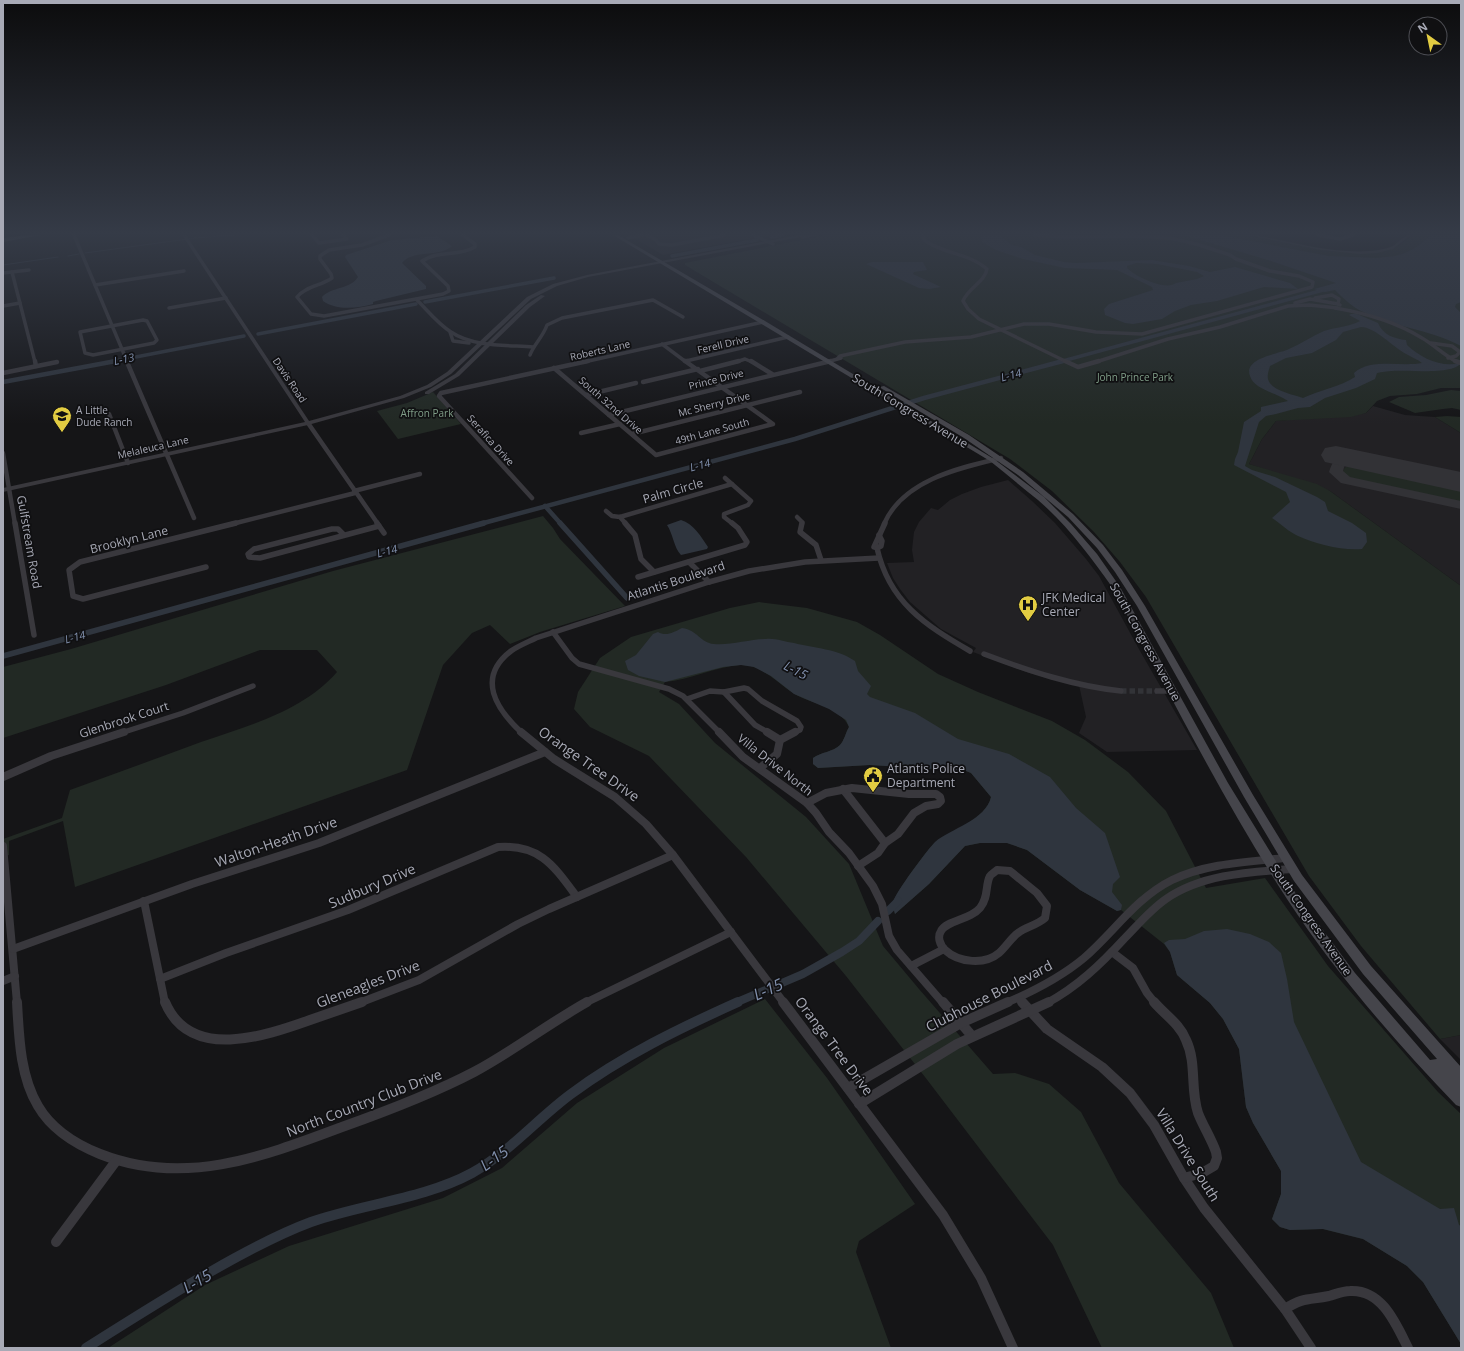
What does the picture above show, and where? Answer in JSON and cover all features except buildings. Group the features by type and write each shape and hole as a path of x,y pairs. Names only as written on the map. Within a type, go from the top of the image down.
{"main road":[{"name":"South Congress Avenue","path":"724,298 755,317 778,326 836,358 902,398 911,407"},
{"name":"South Congress Avenue","path":"727,298 893,401 911,407 1040,487 1095,540 1130,588 1292,869 1367,970 1461,1076"},
{"name":"South Congress Avenue","path":"997,459 1041,499 1078,537 1116,587 1173,692 1275,870 1321,938 1345,969 1400,1034 1461,1101"},
{"path":"1078,537 1089,541 1119,580 1130,588"},
{"path":"1173,692 1183,696 1190,703 1214,745 1228,759"},
{"path":"1400,1034 1419,1047 1461,1091"}],"street":[{"path":"19,298 36,366"},
{"path":"101,298 123,352"},
{"path":"169,308 226,298"},
{"name":"Davis Road","path":"226,298 308,423 384,533"},
{"path":"299,298 311,314 324,316 427,298"},
{"name":"Melaleuca Lane","path":"6,490 308,423 391,401 429,386 449,373 520,305 530,298"},
{"name":"Melaleuca Lane","path":"308,423 321,422 387,407 436,388 457,375 528,306 541,298"},
{"path":"963,298 963,301 968,309 979,319 1078,367 1168,339 1220,327 1288,306 1302,304 1345,309 1365,315 1415,334 1431,343 1448,358 1461,364"},
{"name":"Prince Drive","path":"609,415 827,360 844,358 892,346 932,341 967,339 1036,323 1096,332 1142,334 1275,298"},
{"path":"1302,304 1319,298"},
{"path":"1336,298 1339,300 1338,304"},
{"path":"1313,299 1338,304 1345,309"},
{"path":"417,300 450,332 467,340 533,347"},
{"path":"530,355 533,347 542,336 547,325 555,320 656,300 682,317"},
{"path":"3,306 20,302"},
{"path":"143,320 147,321 157,340 156,342 123,352 90,355 85,353 79,333 82,331 112,325 143,320"},
{"name":"Roberts Lane","path":"441,393 766,321"},
{"path":"450,332 456,342 482,342"},
{"name":"Ferell Drive","path":"686,361 788,337"},
{"path":"1431,343 1452,346 1460,352 1456,356 1448,358"},
{"path":"662,344 748,405"},
{"path":"644,382 745,359 750,360 772,374"},
{"path":"3,373 57,362"},
{"path":"127,362 194,518"},
{"name":"South 32nd Drive","path":"554,368 656,455"},
{"path":"586,395 636,383"},
{"name":"Mc Sherry Drive","path":"632,434 800,392"},
{"name":"Serafica Drive","path":"441,393 439,396 532,498"},
{"name":"49th Lane South","path":"656,455 773,424 748,405"},
{"path":"109,414 128,463"},
{"path":"581,433 620,424"},
{"name":"Gulfstream Road","path":"3,453 6,490 34,635"},
{"path":"970,651 935,630 913,612 890,585 881,567 877,548 881,546 882,541 879,535 886,518 892,509 911,492 941,477 997,459"},
{"path":"355,492 420,474"},
{"path":"638,577 745,545 747,542 741,532 724,517 724,514 748,505 752,501 725,478"},
{"name":"Palm Circle","path":"620,517 732,484"},
{"name":"Brooklyn Lane","path":"206,567 87,599 73,596 69,570 80,562 355,492"},
{"path":"606,511 612,516 620,517 635,535 641,559 654,572"},
{"path":"796,517 802,522 800,532 816,545 822,560"},
{"path":"344,535 338,529 332,529 254,549 248,554 249,557 260,558 379,526"},
{"name":"Atlantis Boulevard","path":"495,670 501,660 515,648 527,641 709,582 767,567 822,560 879,558"},
{"path":"689,562 709,582"},
{"name":"Villa Drive North","path":"553,632 572,658 579,664 669,689 687,699 725,740 744,757 807,803 858,866 878,895 885,927 891,941 972,1036"},
{"path":"984,654 1058,679 1078,682 1094,688 1121,691"},
{"name":"Orange Tree Drive","path":"495,670 492,676 491,689 496,702 517,727 545,752 614,796 646,823 673,855 943,1216 963,1246 990,1295 1013,1348"},
{"name":"Glenbrook Court","path":"3,777 51,756 183,712 253,686"},
{"path":"687,699 710,691 724,692 740,687 748,689 762,701 800,724 801,727 797,733 780,740"},
{"path":"1157,691 1173,692"},
{"path":"724,692 755,725 780,740"},
{"path":"760,768 777,754 780,740"},
{"name":"Walton-Heath Drive","path":"13,949 199,881 319,842 545,752"},
{"path":"807,803 826,793 852,788 909,794 936,794 940,797 941,801 938,804 922,808 914,813 898,834 885,843 878,853 858,866"},
{"path":"843,789 885,843"},
{"name":"North Country Club Drive","path":"3,846 22,1061 30,1091 40,1108 62,1132 79,1145 98,1155 116,1161 142,1166 168,1169 229,1164 276,1152 391,1110 460,1080 592,999 731,932"},
{"name":"Sudbury Drive","path":"160,979 226,953 341,913 488,851 504,846 520,846 538,853 554,868 577,897"},
{"name":"Gleneagles Drive","path":"144,901 166,1005 171,1015 182,1026 192,1032 215,1039 236,1040 265,1035 396,990 442,968 505,931 577,897 673,855"},
{"name":"Clubhouse Boulevard","path":"848,1088 961,1023 1044,987 1069,970 1084,957 1132,908 1156,889 1178,878 1209,868 1268,859 1285,858"},
{"path":"859,1104 949,1048 972,1036 1030,1012 1056,999 1080,983 1152,910 1167,898 1180,891 1230,875 1292,869"},
{"path":"997,870 1010,871 1046,902 1048,911 1044,919 1018,933 1001,952 991,958 979,961 966,960 953,956 944,949 939,939 939,935 943,928 962,920 977,911 987,894 990,876 997,870"},
{"path":"911,966 944,949"},
{"path":"1112,952 1132,967 1151,999 1181,1030 1190,1048 1194,1094 1197,1108 1218,1158 1216,1164 1212,1168 1184,1178"},
{"path":"3,981 15,976"},
{"name":"Villa Drive South","path":"1019,999 1047,1029 1102,1066 1130,1094 1154,1125 1184,1178 1225,1235 1285,1309 1311,1348"},
{"path":"56,1242 116,1161"},
{"path":"1285,1309 1303,1299 1311,1297 1319,1298 1349,1291 1366,1294 1381,1304 1387,1311 1408,1348"}],"shaded area":[{"path":"1373,406 1405,415 1435,417 1461,433 1461,586 1330,491 1249,464 1262,439 1276,421 1366,413"},
{"name":"JFK Medical Center","path":"1008,480 1055,523 1099,576 1197,750 1107,752 1079,733 1086,717 1079,685 1029,673 973,652 976,648 941,629 910,602 900,589 893,578 887,563 914,562 912,550 914,532 919,522 931,508 938,510 950,500 962,494"},
{"path":"1461,1035 1461,1060 1440,1039"}],"green space":[{"name":"John Prince Park","path":"740,298 1461,298 1461,388 1441,388 1417,394 1390,396 1377,401 1366,413 1351,417 1276,421 1262,439 1249,464 1317,484 1330,491 1461,586 1461,1035 1440,1039 1361,946 1309,876 1146,597 1120,562 1094,532 1052,491 1010,459"},
{"path":"1451,390 1461,391 1461,410 1452,408 1415,413 1389,402 1399,397 1426,395"},
{"name":"Affron Park","path":"433,392 461,424 398,439 377,411 407,403"},
{"path":"1435,417 1461,417 1461,433"},
{"path":"1352,464 1461,486 1461,502 1353,479 1346,476 1343,472 1346,467"},
{"path":"543,516 560,539 625,606 540,632 510,644 490,625 472,633 443,665 407,770 75,887 63,821 9,841 9,855 3,857 3,839 62,818 70,790 274,716 308,697 323,686 337,672 317,650 260,650 166,685 3,738 3,667 71,649 333,571"},
{"path":"759,602 807,608 857,622 880,635 938,674 978,692 1052,721 1085,740 1128,772 1166,811 1206,888 1265,878 1328,966 1438,1092 1461,1114 1461,1344 1423,1282 1407,1266 1363,1239 1323,1229 1290,1230 1280,1227 1272,1219 1281,1194 1281,1171 1253,1123 1246,1107 1239,1049 1223,1019 1210,1003 1177,975 1170,952 1164,944 1121,910 1117,911 1080,890 1027,850 1007,843 980,843 965,846 929,884 895,914 893,903 895,897 927,851 937,841 976,818 988,805 991,797 971,773 966,771 870,765 818,768 813,764 813,758 840,745 849,727 845,720 832,710 793,693 768,674 755,667 748,665 730,666 684,679 665,682 659,692 679,704 715,743 806,817 849,864 883,946 993,1074 1015,1073 1049,1084 1081,1112 1119,1183 1211,1293 1234,1348 1102,1348 1053,1245 846,976 746,857 649,756 590,727 574,709 578,692 600,658 631,637 730,608"},
{"path":"765,999 827,1078 915,1204 859,1241 856,1252 891,1348 108,1348 205,1285 289,1246 443,1198 502,1168 577,1103 664,1048"}],"water":[{"path":"322,298 388,298 361,307 348,308 335,306 323,301"},
{"path":"1128,298 1227,298 1191,305 1175,311 1162,319 1133,324 1125,323 1105,315 1104,309 1109,304"},
{"path":"1343,298 1461,298 1461,302 1456,304 1455,307 1461,313 1461,346 1449,340 1371,316 1352,306"},
{"path":"1357,314 1378,323 1383,331 1398,339 1406,340 1407,345 1413,350 1432,361 1446,364 1461,363 1457,367 1440,371 1390,371 1377,373 1375,379 1356,388 1325,398 1310,407 1298,408 1266,416 1259,422 1245,466 1252,470 1275,477 1325,502 1328,511 1352,523 1366,533 1367,542 1362,549 1338,548 1312,542 1288,530 1272,518 1290,502 1286,492 1234,465 1244,422 1261,411 1261,407 1288,401 1261,388 1252,381 1249,370 1252,365 1263,358 1289,349 1324,331 1351,325 1360,321 1349,315","holes":["1361,327 1372,330 1401,351 1422,363 1377,364 1361,368 1354,373 1355,377 1336,386 1303,398 1278,389 1270,383 1268,379 1270,366 1286,358 1312,353 1336,340 1343,332"]},
{"path":"681,520 689,524 697,531 708,547 707,549 681,555 667,525"},
{"path":"682,628 692,631 705,641 714,644 773,639 826,649 841,654 855,661 858,671 871,686 867,694 870,697 915,713 958,739 1009,754 1050,777 1076,808 1105,833 1120,877 1113,884 1112,892 1122,905 1121,910 1117,911 1080,890 1027,850 1007,843 980,843 965,846 929,884 895,914 893,902 895,897 931,846 942,837 975,818 988,805 991,797 971,773 966,771 870,765 818,768 813,764 813,758 840,745 849,727 846,720 829,709 794,694 771,676 754,667 741,665 723,667 665,682 639,676 628,670 625,661 636,655 653,634 658,632 664,634 670,633"},
{"path":"1227,929 1250,934 1269,942 1281,953 1294,1022 1361,1162 1440,1209 1454,1208 1459,1225 1461,1226 1461,1344 1423,1282 1407,1266 1363,1239 1323,1229 1290,1230 1280,1227 1272,1219 1281,1194 1281,1171 1253,1123 1246,1107 1239,1049 1223,1019 1210,1003 1177,975 1170,952 1164,943 1169,940 1185,939 1204,931"}],"waterway":[{"name":"L-13","path":"425,302 446,298"},
{"name":"L-14","path":"1059,362 1294,298"},
{"name":"L-13","path":"258,334 416,304"},
{"name":"L-13","path":"110,362 244,336"},
{"name":"L-13","path":"3,382 116,361"},
{"name":"L-14","path":"545,506 795,439 924,398 1063,361"},
{"name":"L-14","path":"480,524 545,506"},
{"name":"L-15","path":"545,506 561,524"},
{"name":"L-14","path":"3,656 484,523"},
{"name":"L-15","path":"560,523 627,598"},
{"name":"L-15","path":"888,911 898,901"},
{"name":"L-15","path":"735,1003 803,974 842,952 859,941 878,921"},
{"name":"L-15","path":"86,1348 194,1281 247,1251 285,1233 311,1222 351,1210 434,1189 472,1173 499,1155 571,1094 610,1067 673,1033 738,1002"}],"taxiway":[{"path":"1345,457 1339,462 1336,472 1346,480 1461,505"}],"runway":[{"path":"1336,455 1461,482"}],"tunnel":[{"path":"1121,691 1157,691"}],"place":[{"name":"A Little Dude Ranch","path":"62,433"},
{"name":"JFK Medical Center","path":"1028,622"},
{"name":"Atlantis Police Department","path":"873,793"}]}
